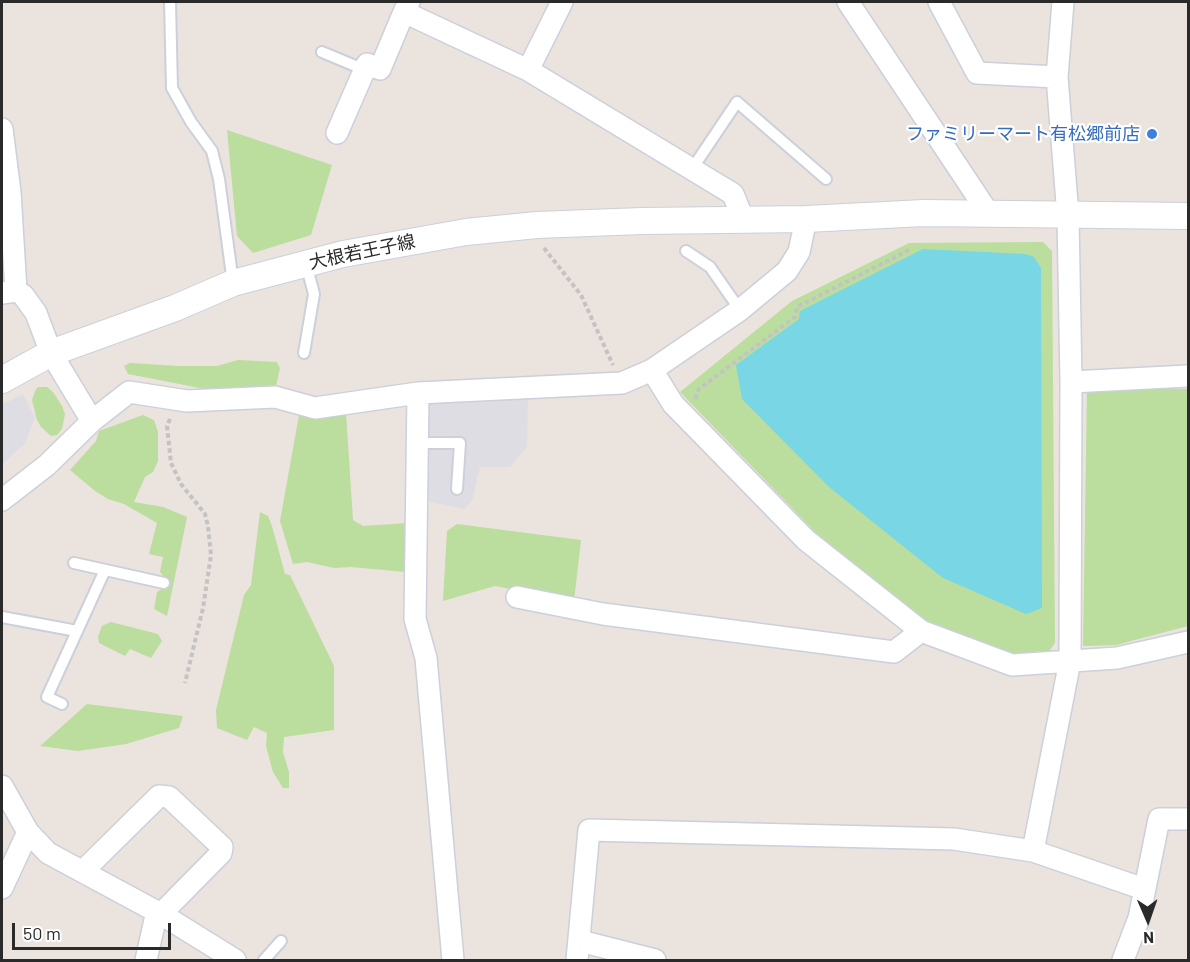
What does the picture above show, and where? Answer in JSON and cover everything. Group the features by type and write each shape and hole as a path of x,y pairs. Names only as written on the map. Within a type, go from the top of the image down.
{"street":[{"path":"528,70 562,2"},
{"path":"848,2 989,214"},
{"path":"939,2 977,73 1057,76"},
{"path":"1033,851 1070,661 1071,382 1068,216 1057,76 1063,2"},
{"path":"337,133 367,64 380,69 406,7 528,70 734,194 743,219"},
{"path":"2,129 10,192 7,232 9,292 23,295 36,313 51,353 92,421"},
{"name":"大根若王子線","path":"2,380 51,353 175,308 233,283 352,252 466,232 537,225 806,219 924,213 1188,216"},
{"path":"2,500 47,465 92,421 129,392 187,401 275,397 315,408 418,393 622,383 652,370 740,310 787,272 800,252 806,219"},
{"path":"652,370 673,404 806,540 921,631 1012,665 1117,658 1188,642"},
{"path":"1071,382 1188,376"},
{"path":"418,393 415,619 426,658 453,960"},
{"path":"517,597 603,614 894,652 921,631"},
{"path":"2,786 28,832 48,853 161,914 235,960"},
{"path":"82,871 159,796 169,797 222,847 220,853 155,920 143,960"},
{"path":"1123,960 1139,918 1159,819 1188,819"},
{"path":"655,960 578,951 589,830 954,839 1033,851 1144,889"},
{"path":"2,888 28,832"}],"lane":[{"path":"170,2 172,88 191,122 212,151 219,179 233,283"},
{"path":"322,52 364,70"},
{"path":"692,169 737,102 826,179"},
{"path":"686,251 710,267 740,310"},
{"path":"303,353 314,294 306,264"},
{"path":"417,443 460,443 457,489"},
{"path":"74,564 164,583"},
{"path":"62,704 47,698 105,570"},
{"path":"2,617 77,631"},
{"path":"264,960 282,941"}],"path":[{"path":"544,248 581,295 622,383"},
{"path":"687,418 699,388 795,317 797,307 909,250"},
{"path":"177,399 167,426 171,463 181,484 205,513 211,555 203,608 185,683"}],"shaded area":[{"path":"23,394 35,417 25,443 2,465 2,405"},
{"path":"528,397 527,447 510,467 480,467 472,501 464,509 426,501 426,407 429,402"}],"green space":[{"path":"227,130 332,165 311,235 253,253 237,236"},
{"path":"1043,242 1052,251 1055,643 1047,654 1014,656 923,621 823,540 680,392 792,301 909,243"},
{"path":"238,360 277,362 280,368 273,390 210,390 128,374 124,366 130,363 217,366"},
{"path":"38,387 47,387 62,406 65,414 62,429 57,435 51,436 37,420 32,400"},
{"path":"1087,388 1188,389 1188,626 1116,645 1083,646"},
{"path":"346,413 353,520 363,526 408,523 405,572 351,567 334,568 307,562 293,564 280,521 299,415"},
{"path":"143,415 154,420 158,432 158,461 153,472 145,477 134,502 163,507 187,517 167,616 154,609 157,592 166,586 167,580 160,572 163,557 149,554 157,523 124,504 108,499 70,470 96,441 99,431"},
{"path":"260,512 268,516 285,574 290,575 334,666 334,730 284,737 283,752 289,772 289,788 283,788 273,772 266,746 267,733 254,727 247,740 217,728 216,710 244,595 251,585"},
{"path":"457,524 581,540 574,601 495,586 443,601 447,531"},
{"path":"111,622 158,634 162,641 151,658 130,649 125,656 99,643 98,637 102,626"},
{"path":"87,704 183,716 179,728 126,744 78,751 40,746"}],"water":[{"path":"923,249 1025,254 1034,257 1041,268 1042,608 1026,614 943,578 829,487 742,399 736,365 799,319 800,311"}],"place":[{"name":"ファミリーマート有松郷前店","path":"1152,134"}]}
